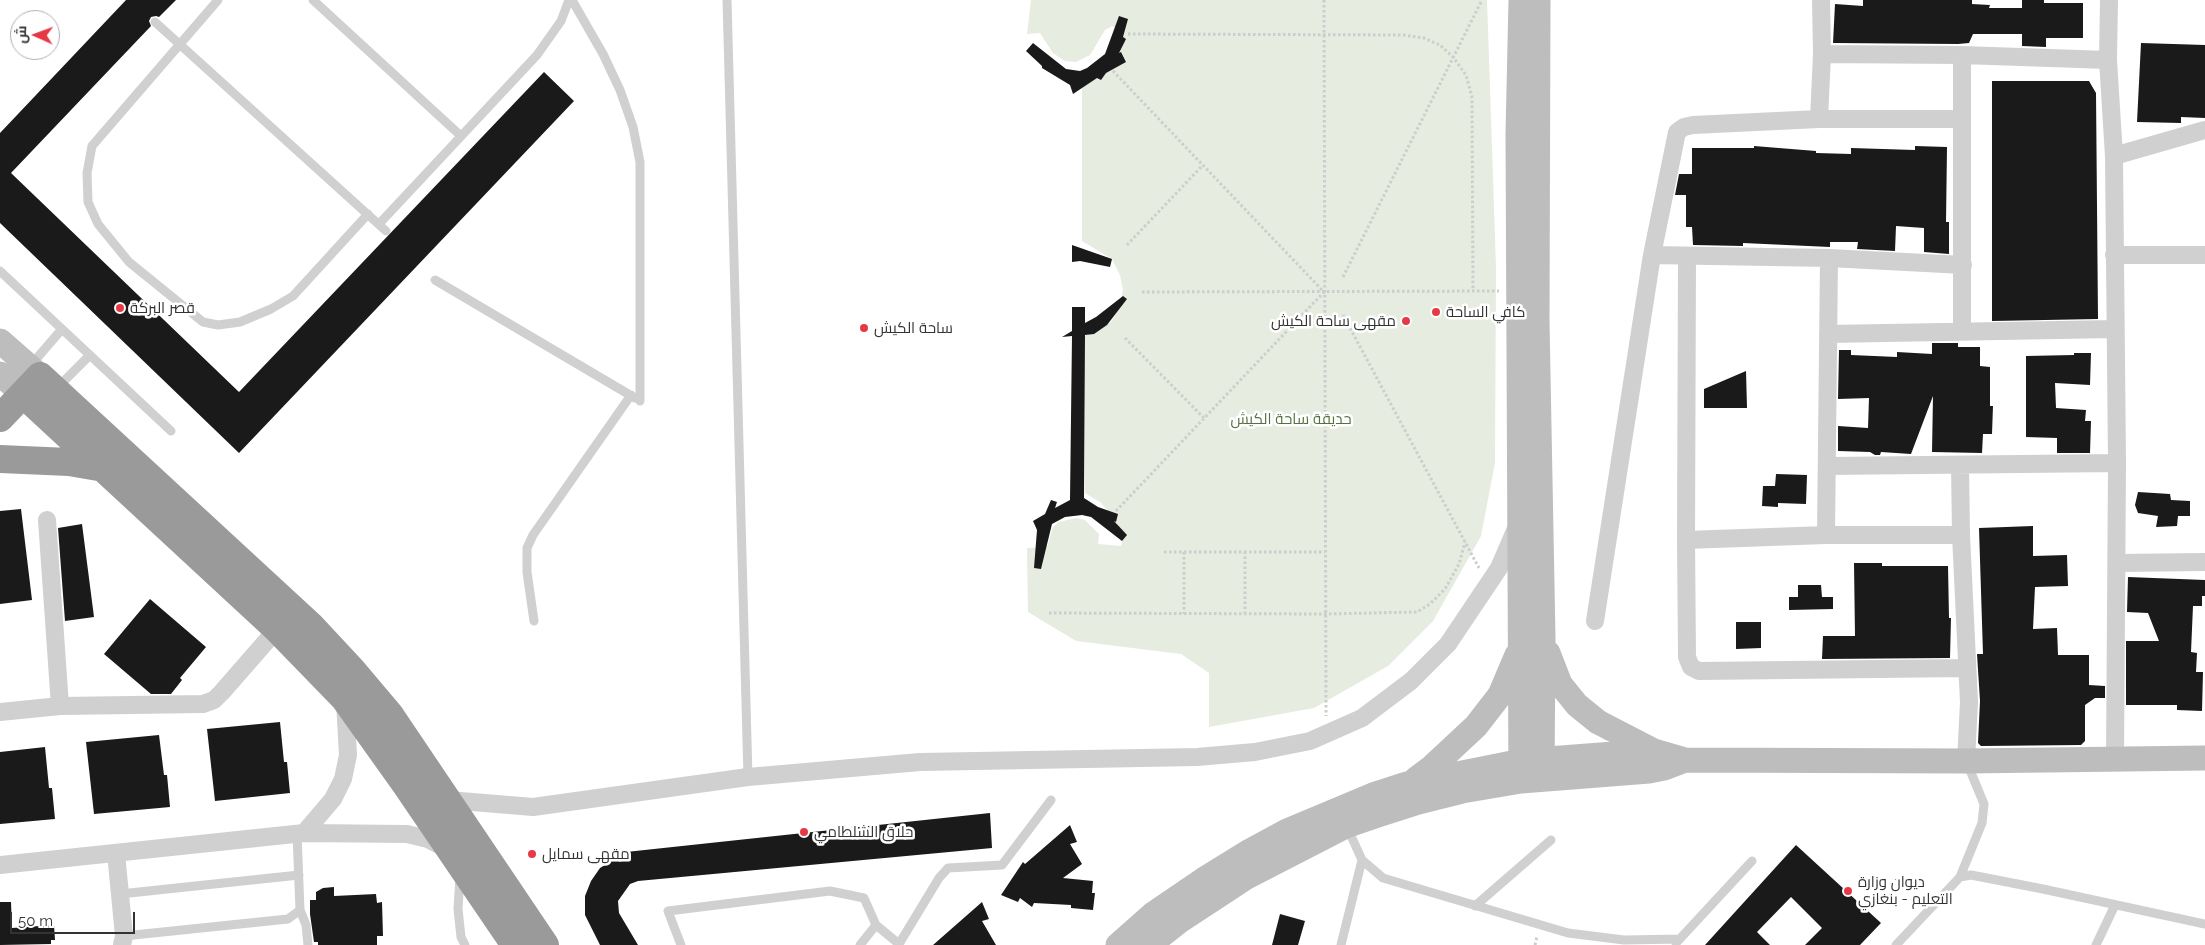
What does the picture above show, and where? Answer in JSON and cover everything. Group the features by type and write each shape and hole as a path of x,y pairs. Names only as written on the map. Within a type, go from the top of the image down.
{"highway":[{"path":"0,418 37,382"},
{"path":"37,382 104,468 277,629 344,698 515,945"},
{"path":"37,382 316,632 352,670 390,715 546,945"},
{"path":"0,459 70,462 104,468"}],"main road":[{"path":"1510,0 1530,43"},
{"path":"1521,0 1530,43 1537,321 1532,770"},
{"path":"1538,0 1530,43 1518,134 1521,517 1532,641 1560,684 1577,705 1598,722 1654,751 1684,760 1966,761 2205,758"},
{"path":"1530,43 1548,0"},
{"path":"0,341 37,382"},
{"path":"0,374 37,382"},
{"path":"1407,784 1432,767 1476,726 1500,695 1532,641"},
{"path":"1118,945 1153,914 1203,880 1265,843 1323,814 1407,784 1532,770 1654,751"},
{"path":"2180,758 2205,775"},
{"path":"1149,945 1181,920 1245,878 1346,826 1418,802 1532,770 1648,771 1664,768 1684,760"}],"street":[{"path":"1819,119 1822,54 1821,0"},
{"path":"2109,0 2108,60 2114,156 2116,329 2117,563 2115,758"},
{"path":"1822,54 1962,55 2108,60"},
{"path":"1962,55 1962,331"},
{"path":"1595,621 1652,255 1677,132 1684,126 1693,125 1819,119 1962,119"},
{"path":"2114,156 2205,130"},
{"path":"1652,255 1829,258 1963,265"},
{"path":"2114,255 2205,255"},
{"path":"1687,256 1687,657 1691,667 1698,671 1967,668"},
{"path":"1826,535 1829,258"},
{"path":"1828,334 2116,329"},
{"path":"1826,466 2117,463"},
{"path":"1960,465 1961,535 1969,702 1966,761"},
{"path":"448,800 533,807 748,777 920,762 1197,757 1255,752 1310,741 1362,718 1411,681 1448,644 1498,568 1521,517"},
{"path":"46,520 60,706"},
{"path":"1686,540 1826,535 1961,535"},
{"path":"2117,563 2205,562"},
{"path":"0,709 60,706 203,704 214,700 222,692 277,629"},
{"path":"300,833 333,800 343,779 348,755 344,698"},
{"path":"0,865 300,833 407,834 428,839 455,858"},
{"path":"116,853 123,940"}],"lane":[{"path":"218,0 92,146 86,173 88,202 98,224 129,262 203,322 218,325 240,322 271,309 293,296 368,214"},
{"path":"314,0 461,136"},
{"path":"379,224 537,55 561,21 571,0"},
{"path":"435,280 640,401 640,162 633,127 620,90 603,54 571,0"},
{"path":"727,0 748,777"},
{"path":"155,22 386,231"},
{"path":"0,271 171,431"},
{"path":"37,382 62,329"},
{"path":"37,382 90,355"},
{"path":"534,621 527,572 527,548 630,395"},
{"path":"1896,945 1960,877 1982,823 1984,804 1966,761"},
{"path":"682,945 668,911 830,892 864,898 876,925 899,944 939,878 948,868 1002,865 1052,800"},
{"path":"1346,826 1362,860 1383,878 1577,934 1624,940 1677,942 1752,861"},
{"path":"300,833 300,910 306,925 308,945"},
{"path":"1475,906 1551,840"},
{"path":"455,858 461,937 465,945"},
{"path":"1341,945 1362,860"},
{"path":"120,894 299,875"},
{"path":"1960,877 1971,875 2205,924"},
{"path":"2096,945 2115,905"},
{"path":"123,940 288,919 300,910"},
{"path":"860,945 876,925"}],"path":[{"path":"1324,0 1326,734"},
{"path":"1343,277 1482,0"},
{"path":"1128,34 1404,35 1424,38 1440,45 1453,57 1466,75 1472,97 1473,291"},
{"path":"1112,71 1324,292"},
{"path":"1127,245 1203,166"},
{"path":"1142,292 1519,291"},
{"path":"1116,511 1324,292"},
{"path":"1343,315 1488,584"},
{"path":"1125,338 1204,418"},
{"path":"1049,613 1325,614 1416,612 1430,604 1445,589 1459,564 1466,542"},
{"path":"1164,552 1325,552"},
{"path":"1184,552 1184,614"},
{"path":"1245,552 1245,614"}],"green space":[{"name":"حديقة ساحة الكيش","path":"1031,0 1487,0 1496,267 1495,463 1481,536 1433,621 1388,666 1314,708 1209,727 1209,673 1181,654 1076,641 1028,612 1027,548 1047,547 1053,527 1059,522 1076,518 1085,520 1099,534 1098,544 1121,546 1123,538 1111,514 1100,502 1085,493 1085,336 1111,322 1119,309 1123,290 1120,275 1112,259 1082,241 1082,83 1104,70 1119,29 1112,26 1105,30 1090,55 1076,62 1065,61 1053,53 1040,33 1027,34"}],"building":[{"name":"قصر البركة","path":"126,0 176,0 159,17 151,17 149,21 151,26 11,173 239,392 544,72 574,101 239,453 0,223 0,133"},
{"path":"1863,0 1972,0 1972,4 1990,5 1989,8 2022,8 2022,0 2044,0 2044,3 2083,3 2083,38 2046,38 2046,47 2022,46 2022,34 1973,34 1969,43 1958,44 1833,43 1835,4 1863,6"},
{"path":"1119,16 1128,19 1123,37 1126,39 1119,53 1121,52 1126,62 1106,73 1101,80 1097,78 1073,94 1070,85 1042,68 1026,51 1033,43 1066,69 1080,71 1105,54"},
{"path":"2141,43 2205,45 2205,118 2181,117 2181,123 2137,122"},
{"path":"1992,81 2089,81 2096,93 2098,319 1992,321"},
{"path":"1754,146 1816,151 1816,153 1851,154 1851,148 1915,150 1915,146 1947,147 1946,222 1949,222 1949,254 1924,252 1924,228 1896,226 1895,251 1857,249 1858,242 1830,242 1830,247 1743,243 1743,246 1693,245 1692,227 1686,227 1686,195 1675,195 1679,174 1692,174 1692,148 1754,148"},
{"path":"1072,245 1112,259 1110,267 1080,261 1072,262"},
{"path":"1123,296 1127,299 1107,325 1094,334 1085,335 1084,498 1098,507 1118,514 1116,522 1114,521 1127,535 1122,541 1091,517 1082,515 1065,517 1052,524 1041,569 1034,568 1037,530 1033,521 1045,514 1051,500 1057,502 1055,508 1070,500 1072,336 1062,337 1072,331 1072,307 1085,307 1085,323"},
{"path":"1932,343 1958,343 1958,347 1980,347 1980,366 1990,367 1990,406 1993,406 1992,434 1983,434 1982,453 1932,452 1933,396 1911,454 1881,452 1880,455 1875,455 1870,452 1838,451 1838,426 1868,428 1869,398 1838,399 1839,350 1851,350 1851,355 1897,357 1897,352 1932,354"},
{"path":"2074,353 2091,353 2090,385 2055,383 2056,408 2086,410 2085,421 2091,421 2090,453 2057,453 2057,438 2026,437 2026,356 2074,355"},
{"path":"1746,371 1747,408 1704,408 1704,389"},
{"path":"1776,474 1807,475 1806,504 1778,503 1778,507 1762,506 1763,486 1775,486"},
{"path":"2138,492 2170,494 2171,500 2190,501 2190,516 2178,516 2177,526 2156,527 2158,516 2138,513 2135,505"},
{"path":"21,509 32,600 0,604 0,511"},
{"path":"82,524 94,617 65,621 58,528"},
{"path":"2033,526 2033,556 2067,555 2068,586 2035,587 2033,629 2057,628 2058,655 2089,655 2089,685 2105,686 2105,698 2095,698 2085,705 2085,741 2081,745 1981,746 1978,743 1980,701 1977,654 1983,654 1979,528"},
{"path":"1854,563 1882,563 1882,566 1948,566 1949,618 1951,618 1950,658 1822,659 1823,636 1855,636"},
{"path":"2128,577 2205,580 2205,596 2202,596 2202,606 2193,606 2191,652 2197,653 2196,672 2203,672 2202,711 2177,710 2177,705 2126,705 2126,641 2159,641 2148,613 2127,612"},
{"path":"1798,585 1821,585 1822,597 1833,597 1833,609 1789,610 1789,597 1798,597"},
{"path":"150,599 206,647 180,678 182,680 171,694 151,694 104,654"},
{"path":"1736,622 1761,622 1761,648 1736,649"},
{"path":"280,722 284,762 287,762 290,793 215,801 207,729"},
{"path":"159,735 164,775 167,775 170,807 94,814 86,742"},
{"path":"45,747 49,788 52,788 55,819 0,824 0,752"},
{"path":"990,813 992,848 638,881 630,884 618,901 619,913 638,945 600,945 585,915 585,896 591,881 600,868 626,852"},
{"path":"1070,825 1077,842 1070,844 1082,864 1063,878 1093,881 1092,893 1095,893 1093,910 1071,908 1071,905 1034,903 1032,907 1020,898 1018,902 1001,895 1023,862 1025,864"},
{"path":"1796,845 1881,923 1860,945 1805,945 1822,928 1791,897 1757,932 1770,945 1705,945"},
{"path":"334,887 334,896 376,894 377,903 382,902 383,936 377,936 377,945 318,945 318,942 314,942 310,900 316,900 316,892 323,888"},
{"path":"0,902 11,902 12,928 54,925 55,940 51,940 51,944 0,945"},
{"path":"982,902 989,919 982,921 996,945 933,945"},
{"path":"1280,914 1305,921 1298,945 1272,945"}],"place":[{"name":"قصر البركة","path":"120,308"},
{"name":"كافي الساحة","path":"1436,312"},
{"name":"مقهى ساحة الكيش","path":"1406,321"},
{"name":"ساحة الكيش","path":"864,328"},
{"name":"حلاق الشلطامي","path":"804,832"},
{"name":"مقهى سمايل","path":"532,854"},
{"name":"ديوان وزارة التعليم - بنغازي","path":"1848,891"}]}
